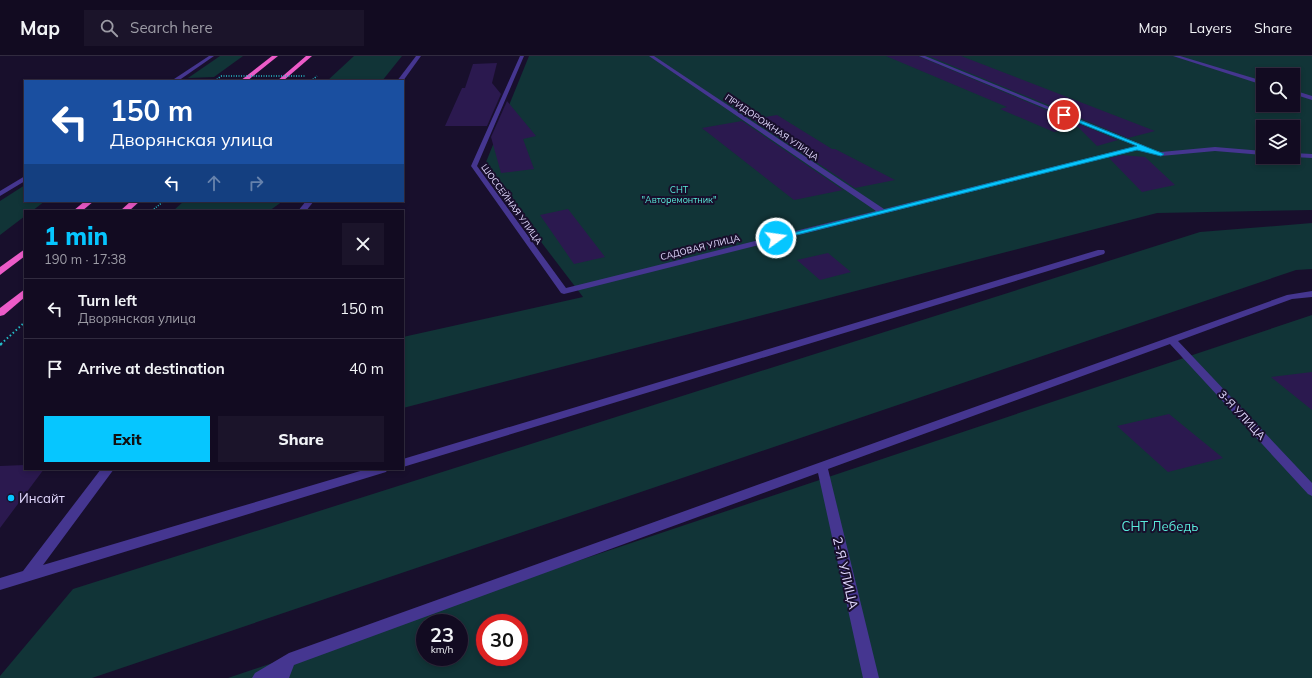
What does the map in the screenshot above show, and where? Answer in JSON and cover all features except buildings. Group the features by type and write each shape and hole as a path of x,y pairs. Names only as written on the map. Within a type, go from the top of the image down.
{"highway":[{"path":"244,80 275,56"},
{"path":"281,80 309,56"},
{"path":"79,210 89,202"},
{"path":"125,210 135,202"},
{"path":"0,272 24,253"},
{"path":"0,313 24,293"}],"street":[{"path":"176,80 212,56"},
{"path":"401,80 419,56"},
{"name":"ШОССЕЙНАЯ УЛИЦА","path":"522,56 474,166 564,291"},
{"name":"ПРИДОРОЖНАЯ УЛИЦА","path":"651,56 883,212"},
{"path":"921,56 1161,154"},
{"path":"1175,56 1256,81"},
{"path":"1300,94 1312,98"},
{"name":"САДОВАЯ УЛИЦА","path":"564,291 1138,148 1161,154 1214,150 1256,153"},
{"path":"1300,155 1312,156"},
{"path":"0,194 24,179"},
{"path":"303,210 309,202"},
{"path":"404,463 1101,252"},
{"path":"260,678 289,660 1290,297 1312,294"},
{"name":"3-Я УЛИЦА","path":"1172,340 1312,491"},
{"name":"2-Я УЛИЦА","path":"822,467 871,678"},
{"path":"27,576 107,470"},
{"path":"0,584 379,470"},
{"path":"282,678 289,660"}],"path":[{"path":"216,80 221,76 306,76"},
{"path":"153,210 163,202"},
{"path":"0,345 24,323"}],"green space":[{"path":"220,56 243,56 214,77 188,78"},
{"path":"354,56 402,56 383,80 328,80"},
{"name":"СНТ \"Авторемонтник\"","path":"529,56 1312,56 1312,210 1157,213 404,408 404,337 583,297 484,167"},
{"path":"24,186 24,202 44,202 33,210 24,210 24,217 0,235 0,201"},
{"path":"183,202 282,202 270,210 174,210"},
{"path":"1312,223 1312,269 1296,270 92,678 0,678 0,676 73,589 1200,232"},
{"name":"СНТ Лебедь","path":"1312,315 1312,678 228,678 416,615 416,666 468,666 468,614 419,614"}],"place":[{"name":"Инсайт","path":"11,498"}],"route":[{"path":"776,238 1138,148 1161,154 1064,115"}]}
